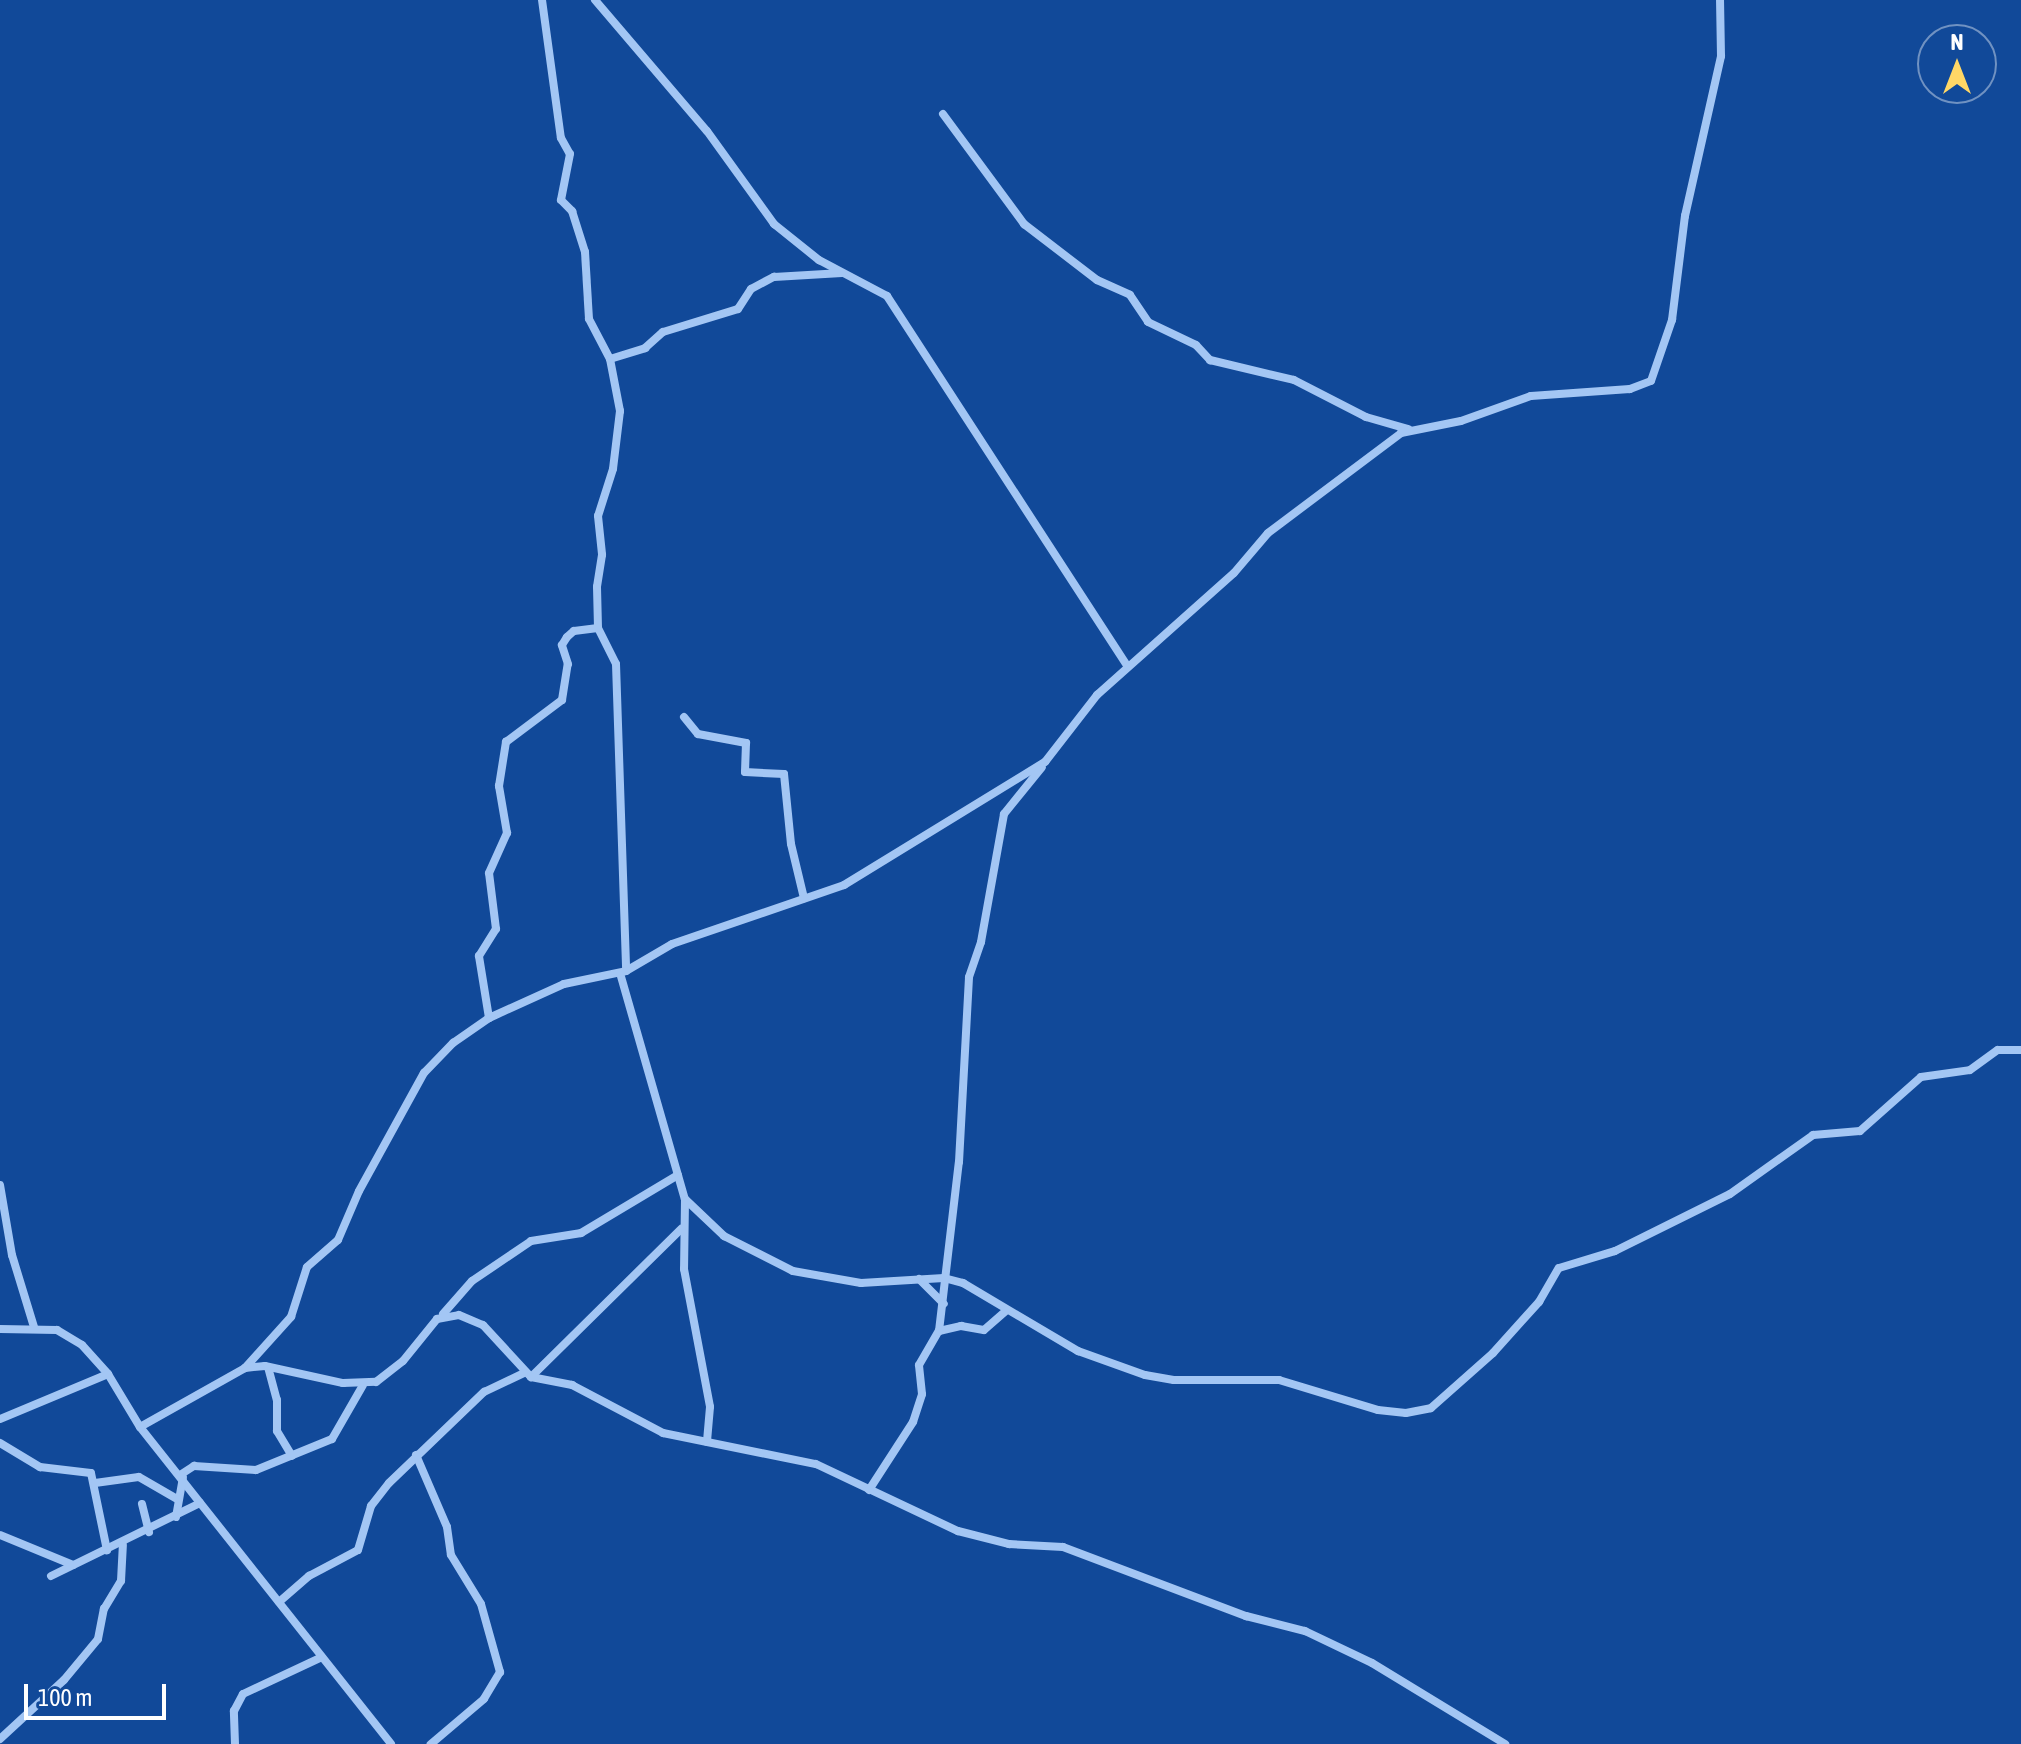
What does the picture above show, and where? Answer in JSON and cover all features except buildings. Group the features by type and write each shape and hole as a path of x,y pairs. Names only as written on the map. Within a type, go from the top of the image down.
{"street":[{"path":"542,0 561,138 570,154 561,200 572,211 587,261 592,327 610,359 620,431 598,516 598,628 616,664 623,972 685,1199 681,1228 688,1306 710,1407 707,1442"},
{"path":"595,0 707,131 774,224 819,260 875,286 902,316 1128,667"},
{"path":"943,114 1024,224 1097,280 1121,289 1148,322 1196,345 1210,360 1294,380 1366,417 1408,429 1461,421 1531,396 1630,389 1655,376 1672,320 1685,216 1721,56 1720,0"},
{"path":"610,359 645,348 663,332 738,309 751,289 774,277 847,272"},
{"path":"869,1490 913,1422 922,1394 919,1365 939,1331 962,1121 969,977 981,942 1004,814 1091,703 1227,579 1268,533 1408,429"},
{"path":"489,1018 479,956 496,929 489,873 507,833 499,786 506,742 562,700 568,664 562,645 567,637 574,631 598,628"},
{"path":"684,717 698,734 746,743 745,772 784,774 791,844 804,898"},
{"path":"140,1427 245,1368 291,1317 307,1267 338,1240 359,1191 424,1073 489,1018 564,984 623,972 672,944 844,885 1045,762"},
{"path":"685,1199 724,1236 793,1271 861,1283 944,1278 1082,1353 1145,1375 1174,1380 1279,1380 1378,1410 1419,1412 1453,1391 1493,1353 1539,1302 1559,1268 1615,1251 1730,1194 1813,1135 1860,1131 1921,1077 1970,1070 1998,1050 2021,1050"},
{"path":"176,1517 182,1477 194,1466 256,1470 332,1439 363,1385 396,1367 472,1281 531,1241 581,1233 678,1175"},
{"path":"0,1185 12,1255 34,1327"},
{"path":"279,1602 309,1576 361,1547 371,1506 416,1455 484,1392 528,1375 579,1324 650,1264 681,1228"},
{"path":"919,1279 944,1304"},
{"path":"939,1331 961,1326 984,1330 1007,1310"},
{"path":"443,1314 483,1325 528,1375 572,1385 663,1433 816,1464 958,1531 1009,1544 1063,1547 1246,1616 1305,1631 1372,1663 1505,1744"},
{"path":"0,1329 34,1327 72,1337 108,1374 140,1427 391,1744"},
{"path":"245,1368 268,1367 363,1385"},
{"path":"268,1367 277,1400 277,1431 292,1456"},
{"path":"0,1419 108,1374"},
{"path":"0,1443 40,1467 88,1470 95,1483 107,1550"},
{"path":"416,1455 447,1527 451,1555 481,1604 500,1672 484,1699 431,1744"},
{"path":"95,1483 139,1477 177,1499"},
{"path":"51,1576 123,1545 200,1503"},
{"path":"142,1504 149,1532"},
{"path":"0,1535 73,1565"},
{"path":"0,1739 64,1680 98,1639 104,1609 121,1581 123,1545"},
{"path":"235,1744 234,1711 243,1694 322,1657"}]}
